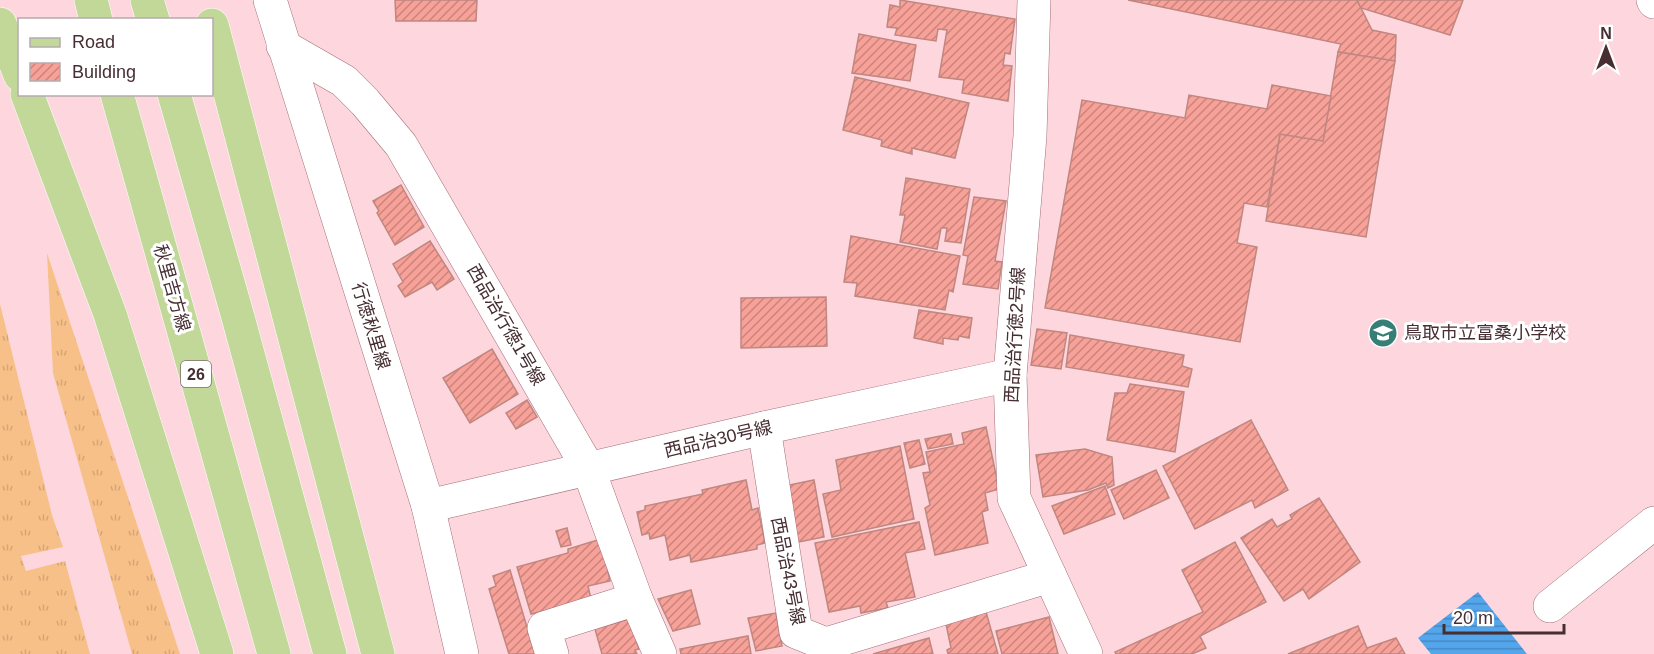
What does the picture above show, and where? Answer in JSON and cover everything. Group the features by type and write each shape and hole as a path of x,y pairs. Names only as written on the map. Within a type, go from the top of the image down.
{"main road":[{"path":"91,0 96,18"},
{"path":"147,0 152,18"},
{"path":"205,0 210,18"},
{"path":"0,24 18,70"},
{"path":"213,29 378,654"},
{"path":"28,96 110,314 217,654"},
{"name":"秋里吉方線","path":"118,96 274,654"},
{"path":"175,96 330,654"}],"street":[{"name":"行徳秋里線","path":"270,0 428,506 462,654"},
{"name":"西品治行徳2号線","path":"1034,0 1030,136 1010,375 1014,498 1086,654"},
{"name":"西品治行徳1号線","path":"283,46 344,81 401,145 588,468 636,599 660,654"},
{"name":"西品治30号線","path":"428,506 764,428 1010,375"},
{"name":"西品治43号線","path":"764,428 796,632 826,644 1050,576"},
{"path":"1550,606 1654,523"},
{"path":"552,654 544,628 636,599"}],"green space":[{"path":"47,253 180,654 132,654 53,373"},
{"path":"0,304 52,515 63,547 21,556 26,571 65,561 90,654 0,654"}],"water":[{"path":"1478,592 1527,654 1431,654 1418,638"}],"building":[{"path":"395,0 477,0 476,21 396,21"},
{"path":"900,0 1015,19 1010,54 1005,53 1003,65 1012,66 1008,101 962,93 964,80 939,77 947,30 938,29 936,41 895,35 897,28 887,27 890,5 900,7"},
{"path":"1128,0 1357,0 1372,30 1396,35 1395,61 1338,52 1341,44"},
{"path":"1357,0 1463,0 1450,35 1361,8"},
{"path":"859,34 916,45 910,81 852,73"},
{"path":"1338,52 1395,61 1366,237 1266,221 1280,134 1323,141"},
{"path":"855,77 969,103 955,158 912,148 912,154 881,146 882,140 843,130"},
{"path":"1272,85 1331,96 1323,141 1280,134 1267,207 1244,203 1237,243 1257,247 1240,342 1045,308 1082,100 1185,118 1189,95 1267,109"},
{"path":"906,178 970,189 961,243 945,241 947,228 941,228 937,249 900,242 905,215 900,215"},
{"path":"401,185 424,227 395,245 373,201"},
{"path":"974,197 1006,201 995,261 1002,262 998,289 963,284 968,256 963,255"},
{"path":"851,236 960,256 953,292 949,290 945,310 855,296 857,283 844,282"},
{"path":"430,241 454,279 437,290 432,282 405,297 398,286 403,282 393,264"},
{"path":"826,297 827,346 741,348 741,298"},
{"path":"919,310 972,318 969,338 959,336 958,340 943,338 943,344 914,338"},
{"path":"1037,329 1067,333 1061,369 1031,365"},
{"path":"1070,335 1184,355 1182,366 1192,369 1188,387 1066,367"},
{"path":"492,349 518,394 470,423 443,378"},
{"path":"1130,384 1184,392 1175,452 1107,440 1115,393 1127,393"},
{"path":"527,400 537,417 516,429 506,413"},
{"path":"1251,420 1288,490 1255,508 1252,500 1195,529 1163,466"},
{"path":"986,427 999,489 985,493 988,510 982,512 988,543 935,555 925,508 930,505 923,473 930,472 926,452 964,444 962,433"},
{"path":"951,434 953,444 928,449 925,439"},
{"path":"919,440 925,464 910,468 904,443"},
{"path":"900,446 914,519 832,537 823,494 841,490 836,460"},
{"path":"1085,449 1112,457 1114,485 1108,488 1106,483 1088,490 1043,497 1036,455"},
{"path":"1156,470 1169,498 1124,519 1111,490"},
{"path":"746,480 752,510 758,508 765,543 757,545 757,549 691,562 690,555 670,560 665,535 650,539 649,533 642,535 637,512 645,510 645,506 703,494 702,490"},
{"path":"814,480 824,537 798,542 789,485"},
{"path":"1105,486 1115,514 1064,534 1052,506"},
{"path":"1319,498 1360,562 1309,599 1303,589 1284,601 1241,538 1272,519 1277,527 1292,519 1290,515"},
{"path":"919,522 925,549 905,553 915,597 886,602 888,608 861,613 860,606 829,612 815,543"},
{"path":"567,528 571,545 561,547 556,531"},
{"path":"601,539 610,581 588,586 591,599 531,614 517,567 568,553 568,549"},
{"path":"1235,542 1266,602 1200,636 1206,648 1192,654 1116,654 1115,652 1203,612 1182,570"},
{"path":"510,570 535,654 509,654 489,589 496,586 493,576"},
{"path":"691,590 700,624 673,631 658,599"},
{"path":"986,612 998,654 948,654 947,650 951,648 946,624"},
{"path":"776,613 782,646 756,651 748,618"},
{"path":"1049,617 1058,654 1002,654 996,631"},
{"path":"629,619 639,649 635,650 637,654 602,654 595,629"},
{"path":"1358,626 1367,648 1396,638 1405,654 1288,654"},
{"path":"748,636 751,654 681,654 680,649"},
{"path":"929,638 933,654 873,654"}],"place":[{"name":"鳥取市立富桑小学校","path":"1383,333"}]}
